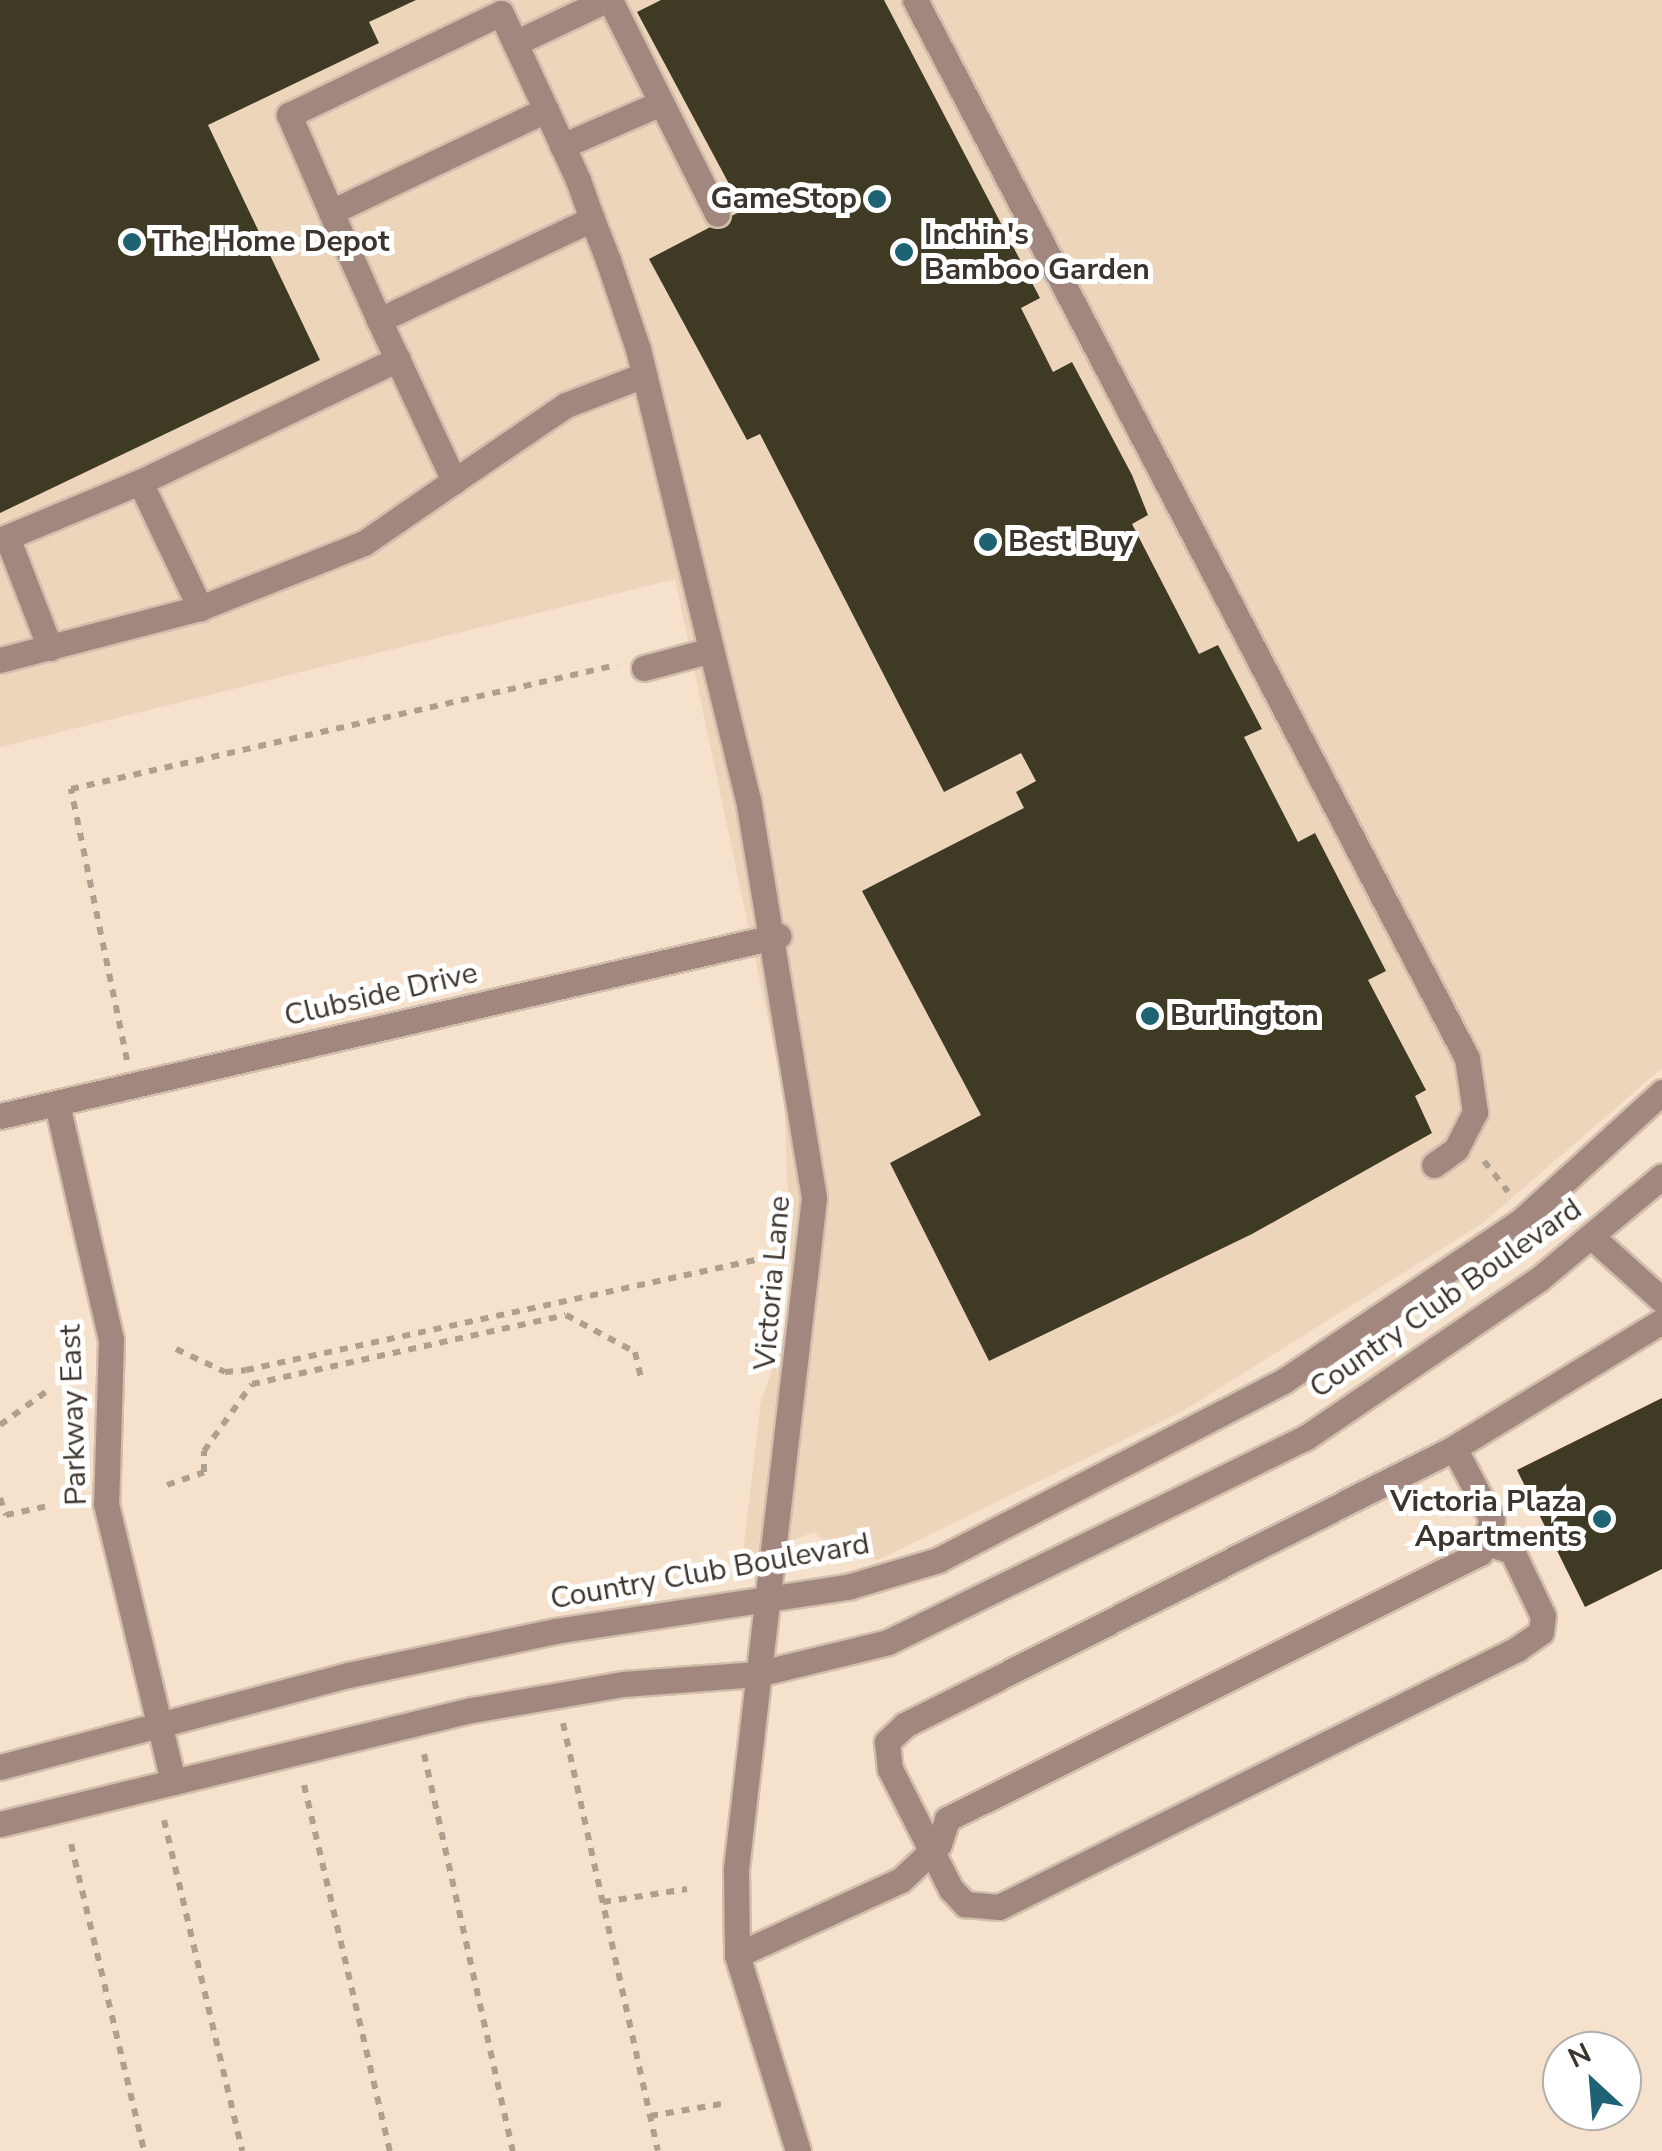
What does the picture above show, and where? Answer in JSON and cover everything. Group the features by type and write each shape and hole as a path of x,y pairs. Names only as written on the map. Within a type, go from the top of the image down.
{"street":[{"path":"454,481 290,115 501,13 515,43 608,0 717,214"},
{"path":"915,0 1467,1058 1475,1112 1456,1149 1434,1165"},
{"name":"Victoria Lane","path":"515,43 592,218 657,423 778,936 814,1198 773,1599 757,1674 736,1869 738,1955 798,2151"},
{"path":"562,146 661,103"},
{"path":"331,212 546,110"},
{"path":"379,320 592,218"},
{"path":"50,648 4,538 140,482 398,358"},
{"path":"0,660 200,608 364,543 566,405 644,376"},
{"path":"140,482 200,608"},
{"path":"644,668 711,650"},
{"name":"Clubside Drive","path":"0,1116 778,936"},
{"name":"Country Club Boulevard","path":"0,1767 520,1638 773,1599 938,1560 1285,1380 1522,1220 1662,1092"},
{"name":"Parkway East","path":"58,1104 110,1340 106,1504 173,1782"},
{"name":"Country Club Boulevard","path":"0,1824 472,1710 623,1684 757,1674 888,1642 1305,1438 1592,1237 1662,1176"},
{"path":"1592,1237 1662,1300"},
{"path":"1484,1542 1512,1551 1543,1616 1541,1632 1516,1649 999,1906 966,1904 932,1851 890,1768 888,1742 905,1725 1454,1448 1662,1320"},
{"path":"738,1955 901,1880 932,1851 947,1819 1480,1554 1492,1520 1454,1448"}],"path":[{"path":"131,1086 71,789 608,665 644,668"},
{"path":"1481,1158 1508,1192"},
{"path":"176,1349 225,1372 246,1370 780,1254"},
{"path":"168,1485 204,1472 204,1451 252,1384 566,1314 635,1352 641,1376"},
{"path":"0,1425 50,1389"},
{"path":"0,1498 6,1516 44,1507"},
{"path":"562,1719 658,2151"},
{"path":"424,1754 513,2151"},
{"path":"304,1785 390,2151"},
{"path":"164,1820 242,2151"},
{"path":"72,1844 144,2151"},
{"path":"603,1902 687,1888"},
{"path":"650,2116 721,2104"}],"shaded area":[{"path":"0,0 1662,0 1662,1068 1483,1223 1183,1411 878,1560 841,1554 814,1532 742,1561 761,1401 783,1339 791,1275 784,1095 675,579 0,747"}],"building":[{"name":"The Home Depot","path":"0,0 416,0 369,22 379,43 208,125 320,360 0,513"},
{"path":"661,0 884,0 1040,298 1021,308 1053,372 1072,362 1132,475 1148,515 1132,524 1199,654 1218,645 1262,729 1244,737 1298,842 1315,833 1386,971 1368,980 1426,1090 1415,1096 1432,1133 1252,1234 989,1361 890,1163 981,1115 862,891 1024,808 1016,792 1036,781 1021,753 944,792 760,434 747,440 649,259 743,210 637,12"},
{"name":"Victoria Plaza Apartments","path":"1662,1398 1662,1569 1585,1607 1517,1470"}],"place":[{"name":"GameStop","path":"877,199"},
{"name":"The Home Depot","path":"132,242"},
{"name":"Inchin's Bamboo Garden","path":"904,252"},
{"name":"Best Buy","path":"988,542"},
{"name":"Burlington","path":"1150,1016"},
{"name":"Victoria Plaza Apartments","path":"1602,1519"}]}
